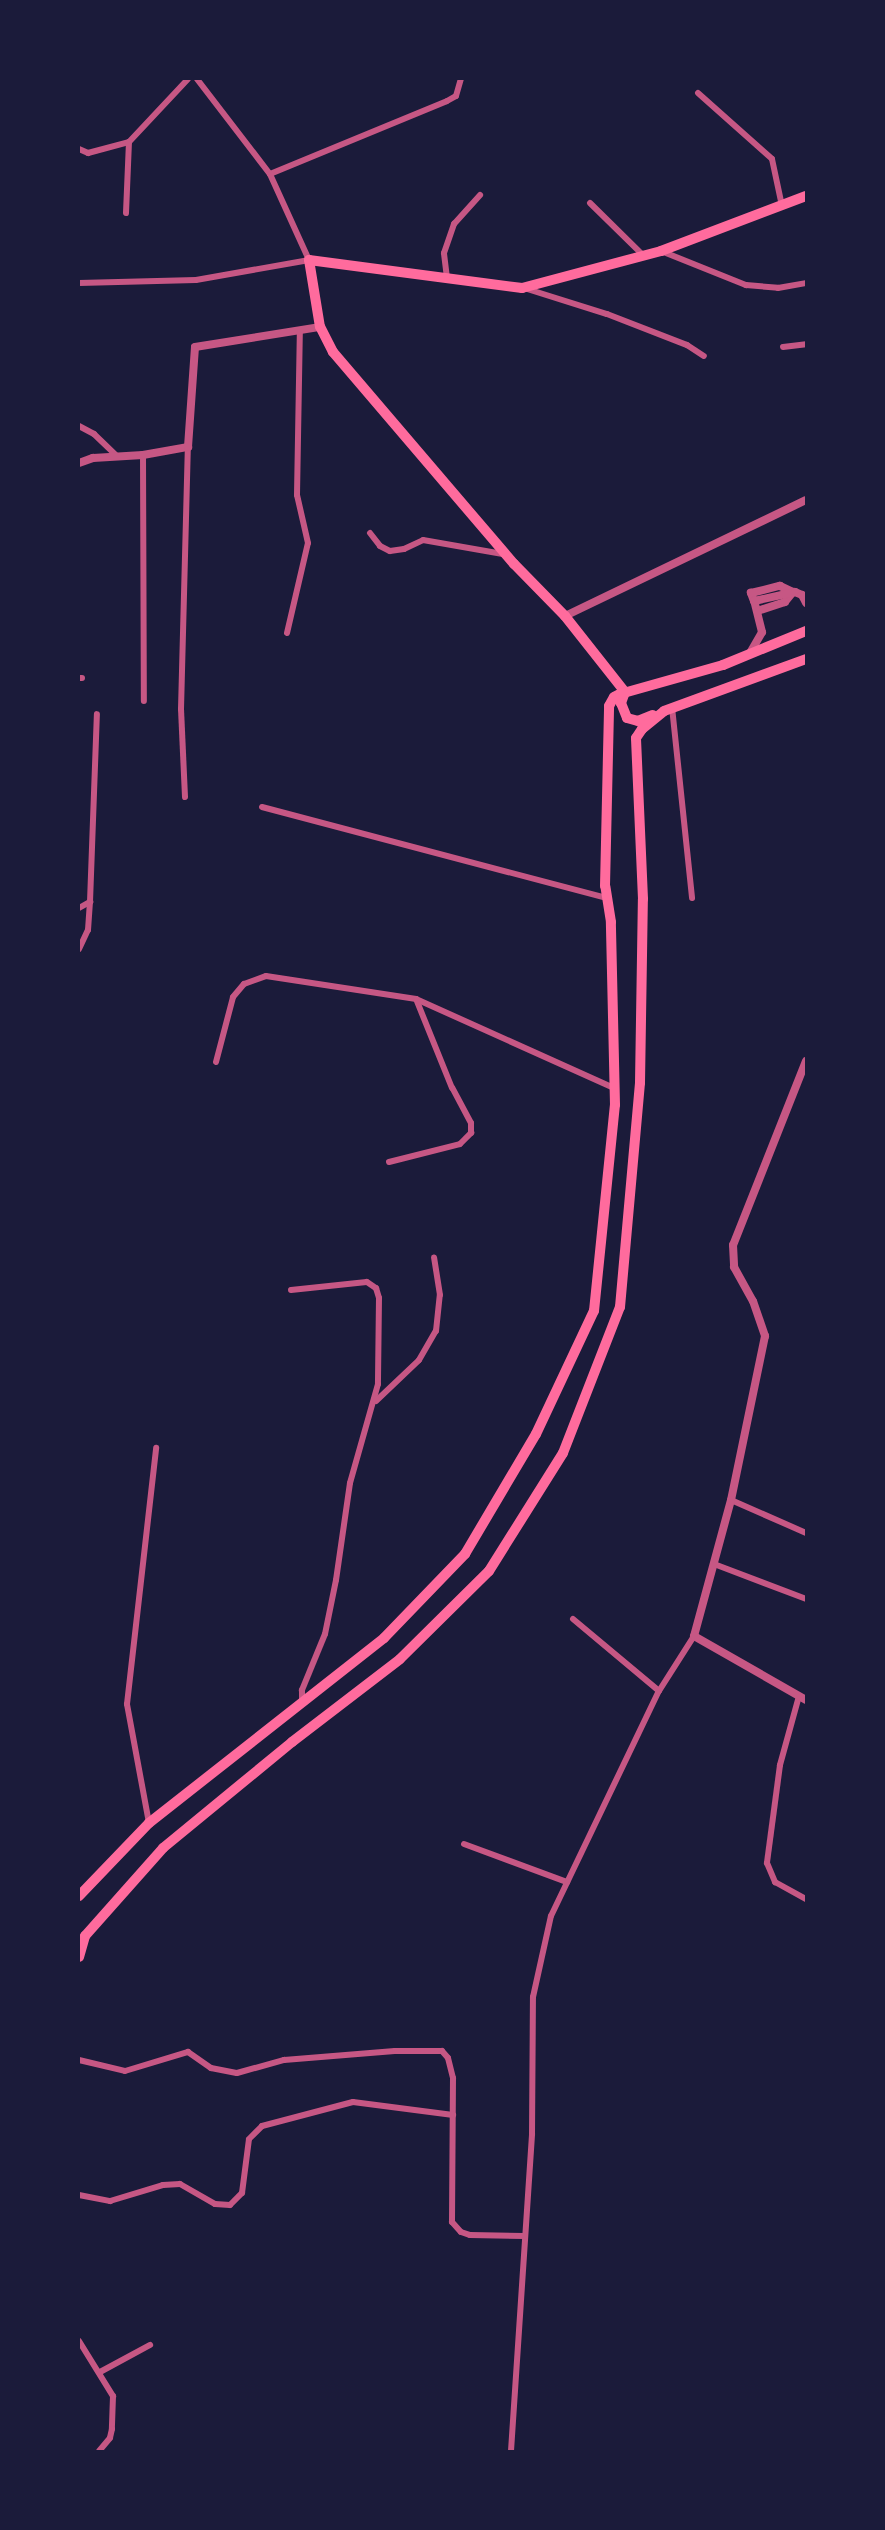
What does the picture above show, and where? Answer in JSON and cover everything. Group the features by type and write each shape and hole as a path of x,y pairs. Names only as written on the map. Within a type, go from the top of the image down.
{"main road":[{"path":"806,196 661,251 522,288 309,260 320,327 333,352 505,554 565,616 625,692 622,708 632,721 806,659"},
{"path":"79,1896 149,1823 384,1638 465,1554 536,1434 594,1311 614,1088 611,922 606,898 604,811 607,720 611,700 625,692 746,657 806,631"},
{"path":"79,1957 85,1936 163,1848 400,1659 489,1571 563,1453 620,1307 640,1083 643,899 636,738 642,729 668,709"}],"street":[{"path":"79,149 88,153 129,142 188,79"},
{"path":"79,283 196,280 309,260 270,174 197,79"},
{"path":"270,174 447,101 456,96 461,79"},
{"path":"698,93 772,159 782,206"},
{"path":"125,213 129,142"},
{"path":"447,278 444,253 454,224 480,195"},
{"path":"590,203 644,256"},
{"path":"661,251 747,285 778,288 806,283"},
{"path":"522,288 607,314 687,345 704,356"},
{"path":"184,797 181,709 188,447 195,347 320,327"},
{"path":"287,633 308,543 296,495 300,331"},
{"path":"783,347 806,344"},
{"path":"79,426 99,438 118,457"},
{"path":"79,463 93,458 143,455 188,447"},
{"path":"143,455 144,701"},
{"path":"565,616 806,500"},
{"path":"370,533 380,546 390,551 404,549 423,540 505,554"},
{"path":"746,657 762,636 755,606 793,592 800,593 806,603"},
{"path":"668,709 692,898"},
{"path":"79,949 88,930 97,714"},
{"path":"262,807 606,898"},
{"path":"79,908 90,902"},
{"path":"216,1062 233,997 244,984 255,978 272,976 416,999 614,1088"},
{"path":"389,1162 460,1144 471,1133 471,1123 452,1088 416,999"},
{"path":"511,2451 532,2134 533,1997 551,1916 659,1691 694,1636 731,1500 765,1336 753,1301 734,1267 733,1245 806,1060"},
{"path":"375,1402 419,1360 436,1331 440,1295 433,1257"},
{"path":"291,1290 367,1282 376,1288 379,1298 380,1366 375,1402 354,1464 334,1594 325,1634 302,1690 302,1704"},
{"path":"149,1823 127,1704 156,1448"},
{"path":"731,1500 806,1534"},
{"path":"714,1564 806,1599"},
{"path":"573,1619 659,1691"},
{"path":"694,1636 803,1698 780,1765 766,1863 775,1882 806,1899"},
{"path":"464,1844 567,1882"},
{"path":"79,2060 125,2071 188,2052 211,2068 237,2073 284,2060 435,2049 442,2051 448,2058 453,2078 452,2222 461,2232 470,2235 524,2236"},
{"path":"79,2195 110,2201 163,2185 180,2184 215,2204 226,2206 235,2202 242,2193 248,2139 262,2126 353,2102 453,2115"},
{"path":"79,2341 110,2388 114,2412 110,2438 99,2451"},
{"path":"100,2372 150,2345"}]}
